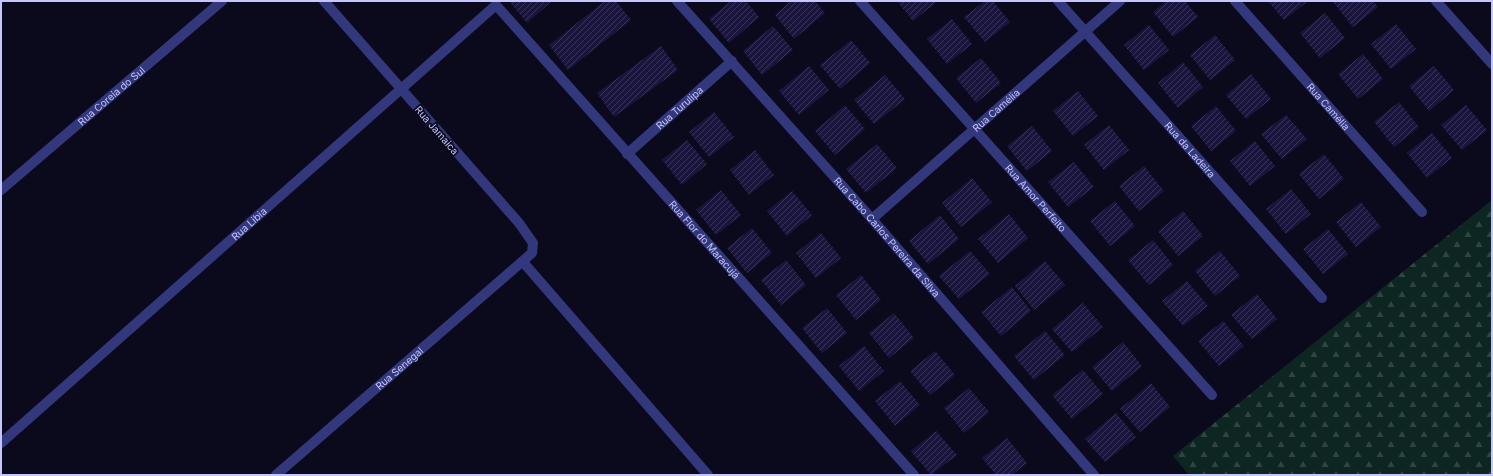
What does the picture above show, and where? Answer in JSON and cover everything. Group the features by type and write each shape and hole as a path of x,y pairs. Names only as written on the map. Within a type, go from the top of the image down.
{"street":[{"name":"Rua Coreia do Sul","path":"1,190 222,1"},
{"name":"Rua Jamaica","path":"324,1 519,223 533,243 532,253 523,262"},
{"name":"Rua Cabo Carlos Pereira da Silva","path":"677,1 872,219 1094,475"},
{"name":"Rua Amor Perfeito","path":"860,1 1212,395"},
{"name":"Rua da Ladeira","path":"1058,1 1322,298"},
{"name":"Rua Camélia","path":"872,219 1120,1"},
{"name":"Rua Camélia","path":"1235,1 1422,212"},
{"path":"1436,1 1492,64"},
{"name":"Rua Libia","path":"1,443 496,5"},
{"name":"Rua Flor do Maracujá","path":"496,5 914,475"},
{"name":"Rua Turulipa","path":"627,154 732,61"},
{"path":"523,262 708,475"},
{"name":"Rua Senegal","path":"276,475 523,262"}],"green space":[{"path":"1492,200 1492,475 1189,475 1173,456"}],"building":[{"path":"509,1 552,1 527,23"},
{"path":"605,1 616,1 631,20 568,70 549,45"},
{"path":"731,1 746,1 759,17 729,43 709,19"},
{"path":"791,1 815,1 825,13 794,39 775,15"},
{"path":"897,1 938,1 913,21"},
{"path":"985,1 993,1 1010,22 985,42 964,17"},
{"path":"1167,1 1185,1 1198,17 1173,37 1153,12"},
{"path":"1268,1 1308,1 1284,20"},
{"path":"1373,1 1378,7 1353,27 1333,2"},
{"path":"1325,13 1345,38 1320,58 1300,33"},
{"path":"952,19 972,44 947,64 927,39"},
{"path":"1396,24 1416,49 1391,69 1371,44"},
{"path":"1149,25 1169,50 1144,70 1124,45"},
{"path":"773,26 793,50 762,75 743,51"},
{"path":"1215,35 1235,60 1210,80 1190,55"},
{"path":"851,40 870,63 840,89 820,65"},
{"path":"661,46 678,70 614,117 597,93"},
{"path":"1363,54 1383,79 1358,99 1338,74"},
{"path":"981,58 1001,83 976,103 956,78"},
{"path":"1183,62 1203,87 1178,108 1158,83"},
{"path":"809,66 829,90 799,115 779,91"},
{"path":"1434,66 1454,90 1429,111 1409,86"},
{"path":"1251,74 1271,99 1246,119 1226,95"},
{"path":"885,75 905,99 874,124 854,100"},
{"path":"1078,91 1098,116 1073,136 1053,111"},
{"path":"1399,102 1419,127 1394,147 1374,122"},
{"path":"845,105 865,129 835,155 815,131"},
{"path":"1466,105 1487,130 1462,150 1441,125"},
{"path":"1216,106 1236,131 1211,151 1191,126"},
{"path":"714,112 734,137 709,157 689,132"},
{"path":"1286,115 1307,139 1282,159 1261,134"},
{"path":"1109,125 1129,150 1104,170 1084,145"},
{"path":"1032,126 1052,151 1027,171 1007,146"},
{"path":"1432,133 1452,158 1427,178 1407,153"},
{"path":"687,140 707,164 682,185 662,160"},
{"path":"1255,141 1275,166 1250,186 1230,161"},
{"path":"877,144 897,168 866,193 846,169"},
{"path":"755,150 774,175 749,195 730,170"},
{"path":"1324,154 1344,179 1319,199 1299,174"},
{"path":"1074,162 1094,187 1068,207 1048,182"},
{"path":"1144,166 1164,191 1139,211 1119,186"},
{"path":"972,178 992,202 961,227 942,203"},
{"path":"1291,189 1311,214 1286,234 1266,209"},
{"path":"721,190 741,215 716,235 696,210"},
{"path":"792,191 812,215 787,236 767,211"},
{"path":"1115,201 1135,226 1110,246 1090,221"},
{"path":"1361,202 1381,227 1356,247 1336,222"},
{"path":"1183,211 1203,236 1178,256 1158,231"},
{"path":"1009,214 1028,238 998,263 978,239"},
{"path":"940,215 959,239 928,264 909,241"},
{"path":"752,228 772,253 747,273 727,248"},
{"path":"1328,229 1348,254 1323,274 1303,249"},
{"path":"821,233 841,258 816,278 796,253"},
{"path":"1153,240 1173,265 1149,285 1128,260"},
{"path":"970,251 990,274 959,299 939,276"},
{"path":"1220,251 1240,276 1215,296 1195,271"},
{"path":"786,260 806,285 781,305 761,280"},
{"path":"1045,261 1065,285 1034,310 1015,286"},
{"path":"861,275 881,300 856,320 836,295"},
{"path":"1187,281 1208,306 1183,326 1162,301"},
{"path":"1012,287 1031,311 1001,336 981,312"},
{"path":"1257,294 1277,319 1252,339 1231,315"},
{"path":"1083,303 1103,327 1072,352 1052,329"},
{"path":"827,308 847,333 822,353 802,328"},
{"path":"894,313 914,338 889,358 869,333"},
{"path":"1223,321 1244,346 1219,366 1198,341"},
{"path":"1045,331 1065,355 1034,380 1014,356"},
{"path":"1123,342 1142,366 1112,391 1092,367"},
{"path":"864,346 884,371 859,391 839,366"},
{"path":"935,351 955,375 930,395 910,371"},
{"path":"1083,370 1103,394 1072,419 1052,395"},
{"path":"900,381 920,405 895,426 875,401"},
{"path":"1151,383 1170,407 1140,432 1120,409"},
{"path":"969,388 989,412 964,433 944,408"},
{"path":"1116,413 1136,437 1105,462 1085,439"},
{"path":"936,431 957,455 931,475 911,451"},
{"path":"1007,438 1027,463 1012,475 996,475 982,458"}]}
